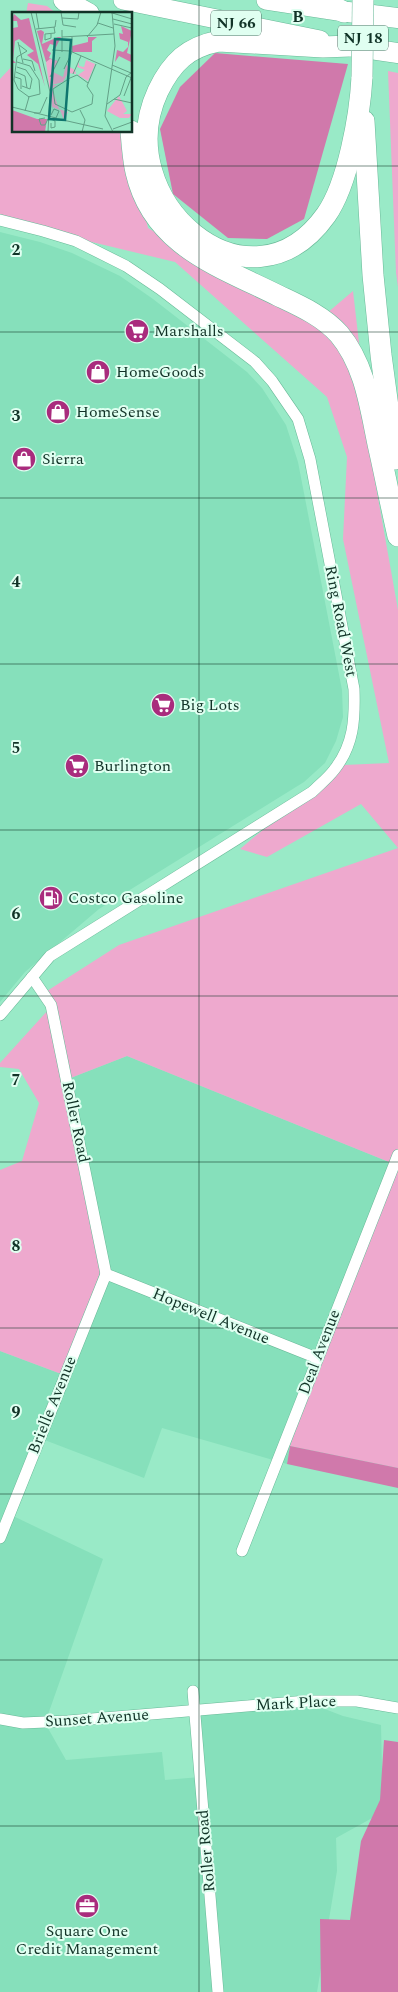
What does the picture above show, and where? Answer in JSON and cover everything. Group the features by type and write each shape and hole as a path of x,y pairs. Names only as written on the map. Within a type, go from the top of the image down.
{"highway":[{"path":"64,0 85,12"},
{"path":"320,0 344,12"},
{"name":"NJ 18","path":"363,0 362,80 373,275 381,355 398,481"},
{"name":"NJ 66","path":"344,12 398,18"},
{"path":"350,46 323,47 220,41 203,44 184,56 173,66 164,78 156,97 148,134 149,157 155,182 170,211 190,233 214,248 237,255 266,255 286,249 302,239 317,226 327,213 341,184 351,151 362,80"},
{"name":"NJ 66","path":"350,46 398,53"},
{"path":"131,132 136,172 144,196 152,211 173,236 192,252 320,318 339,334 348,346 355,358 367,390 398,536"}],"main road":[{"name":"NJ 66","path":"123,0 350,46"},
{"name":"NJ 66","path":"266,0 344,12"}],"street":[{"name":"Ring Road West","path":"0,220 43,230 76,242 126,266 160,289 255,362 272,381 298,419 310,459 354,689 356,718 348,746 334,770 312,792 50,956 0,1015"},
{"name":"Roller Road","path":"32,977 51,1005 106,1274"},
{"name":"Deal Avenue","path":"242,1551 398,1155"},
{"name":"Hopewell Avenue","path":"106,1274 317,1358"},
{"name":"Brielle Avenue","path":"0,1538 106,1274"},
{"name":"Roller Road","path":"193,1691 218,1992"},
{"name":"Mark Place","path":"194,1710 307,1700 377,1703 398,1708"},
{"name":"Sunset Avenue","path":"0,1719 23,1723 40,1723 194,1710"}],"shaded area":[{"path":"28,3 47,6 54,12 26,12"},
{"path":"215,53 348,64 304,219 267,239 228,238 173,194 160,129 180,87"},
{"path":"12,66 12,132 126,132 148,228 313,325 353,291 375,481 398,610 398,848 361,804 267,857 240,849 334,770 344,765 389,763 343,539 347,457 327,397 175,262 0,220 0,79"},
{"path":"388,71 398,73 398,287 396,273"},
{"path":"0,232 40,242 72,253 120,276 153,299 247,372 262,388 286,425 298,462 342,690 343,717 336,741 325,763 304,782 99,909 25,972 0,1002"},
{"path":"398,848 398,1468 290,1446 389,1162 127,1056 68,1079 103,1264 64,1375 0,1351 0,1170 22,1161 39,1103 19,1069 0,1067 0,1063 49,1009 47,991 119,945"},
{"path":"127,1056 389,1162 290,1446 287,1464 162,1428 144,1478 42,1439 11,1515 103,1559 45,1723 66,1760 162,1752 165,1780 200,1777 193,1711 304,1701 343,1716 381,1725 383,1812 336,1838 337,1871 317,1992 0,1992 0,1351 64,1375 68,1079"},
{"path":"290,1446 398,1468 398,1488 287,1464"},
{"path":"384,1740 398,1742 398,1992 321,1992 320,1919 350,1920 361,1841 380,1800"}],"place":[{"name":"Marshalls","path":"137,331"},
{"name":"HomeGoods","path":"98,372"},
{"name":"HomeSense","path":"58,412"},
{"name":"Sierra","path":"24,459"},
{"name":"Big Lots","path":"163,705"},
{"name":"Burlington","path":"77,766"},
{"name":"Costco Gasoline","path":"51,898"},
{"name":"Square One Credit Management","path":"87,1906"}]}
